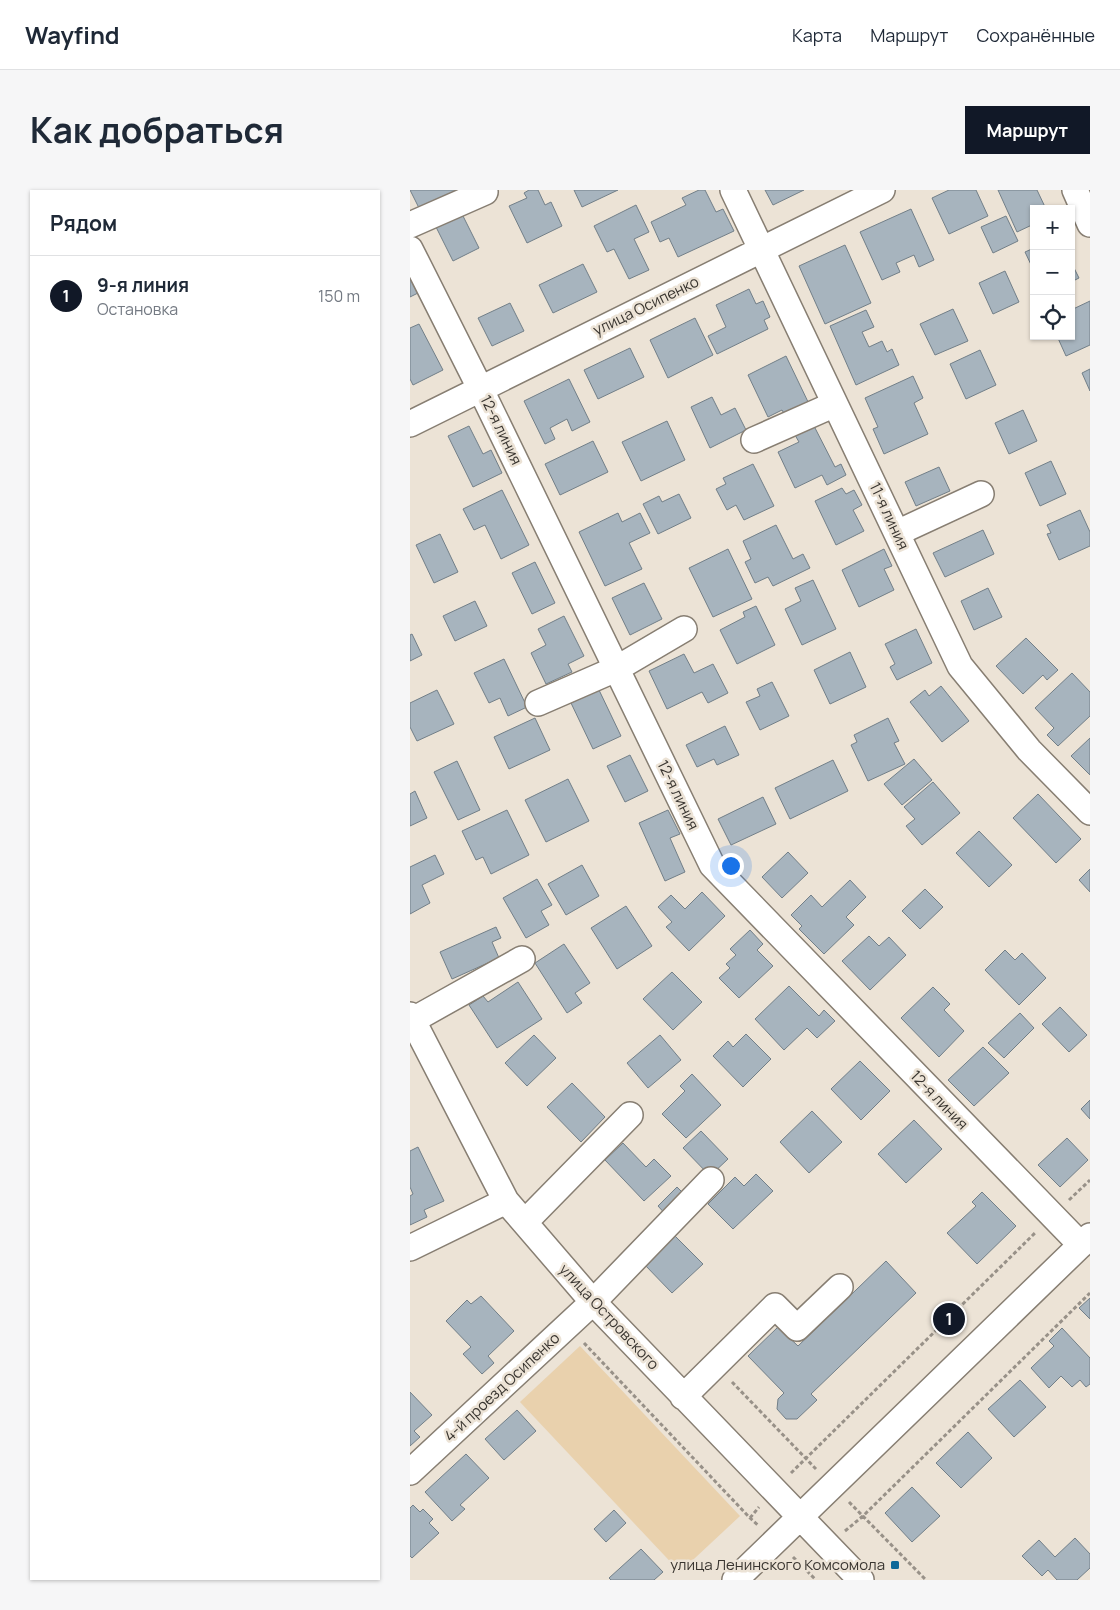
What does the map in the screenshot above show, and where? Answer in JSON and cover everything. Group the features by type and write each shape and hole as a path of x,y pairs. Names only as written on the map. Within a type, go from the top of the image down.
{"street":[{"name":"11-я линия","path":"733,190 960,666 1029,750 1090,812"},
{"name":"улица Осипенко","path":"410,424 882,190"},
{"path":"1074,190 1090,224"},
{"path":"410,225 484,192"},
{"name":"12-я линия","path":"410,249 480,388 712,865 1053,1216 1085,1241"},
{"path":"754,440 835,404"},
{"path":"897,533 981,494"},
{"path":"538,703 616,669 684,629"},
{"path":"411,1018 522,959"},
{"name":"улица Островского","path":"411,1018 506,1201 593,1302 861,1580"},
{"path":"524,1222 630,1115"},
{"name":"4-й проезд Осипенко","path":"410,1472 593,1302 711,1180"},
{"path":"410,1248 506,1201"},
{"path":"735,1580 1085,1241"},
{"path":"683,1397 775,1306 797,1328 840,1287"}],"path":[{"path":"750,1518 773,1490 1090,1180"},
{"path":"803,1567 826,1545 863,1516 1090,1293"},
{"path":"568,1326 750,1518 776,1540 816,1580"}],"shaded area":[{"path":"580,1346 740,1516 680,1572 520,1402"}],"building":[{"path":"410,190 457,190 419,208"},
{"path":"529,190 538,190 545,205 551,202 562,226 527,243 509,206 527,198 524,193"},
{"path":"574,190 618,190 582,207"},
{"path":"699,190 705,190 716,212 723,209 734,231 678,257 669,238 660,242 651,222 686,205 682,198"},
{"path":"765,190 804,190 773,205"},
{"path":"949,190 976,190 988,216 949,234 932,198"},
{"path":"998,190 1037,190 1044,205 1030,205 1030,226 1017,232"},
{"path":"636,205 649,232 634,239 649,270 629,279 614,249 607,252 594,226"},
{"path":"911,209 934,260 919,267 914,255 896,263 900,272 882,280 860,232"},
{"path":"461,212 479,248 453,261 435,225"},
{"path":"1006,216 1018,241 993,253 981,227"},
{"path":"845,245 871,303 825,324 799,266"},
{"path":"1030,250 1030,263 1025,252"},
{"path":"583,264 597,292 553,313 539,285"},
{"path":"1075,270 1079,278 1075,280"},
{"path":"1005,271 1019,302 993,314 979,283"},
{"path":"410,277 418,293 410,297"},
{"path":"749,289 756,304 763,301 770,317 764,320 768,329 717,354 708,336 726,327 716,305"},
{"path":"1090,301 1090,345 1066,356 1059,340 1075,340 1075,308"},
{"path":"510,303 524,331 492,346 478,318"},
{"path":"953,309 968,341 935,355 920,324"},
{"path":"866,310 874,327 862,332 869,347 882,341 887,352 892,349 899,365 856,385 830,326"},
{"path":"695,318 713,355 668,378 650,340"},
{"path":"419,324 443,370 413,385 410,379 410,328"},
{"path":"630,348 644,377 598,399 584,370"},
{"path":"980,350 996,385 966,399 950,364"},
{"path":"786,356 810,406 786,417 782,410 768,417 748,375"},
{"path":"1090,369 1090,391 1082,373"},
{"path":"913,376 923,398 914,403 928,434 884,454 873,429 878,427 865,398"},
{"path":"569,379 590,422 572,431 567,419 550,428 555,439 545,444 524,401"},
{"path":"712,397 721,415 735,408 746,430 710,448 691,407"},
{"path":"1023,410 1037,441 1009,454 995,423"},
{"path":"667,421 685,460 641,481 622,442"},
{"path":"469,426 483,454 491,450 502,473 473,487 448,436"},
{"path":"814,426 835,467 841,464 846,475 827,485 822,475 795,488 778,452 799,442 795,435"},
{"path":"593,441 608,472 560,495 545,464"},
{"path":"1051,461 1066,494 1040,506 1025,473"},
{"path":"753,464 774,506 744,520 736,505 727,510 716,489 726,484 723,478"},
{"path":"939,467 950,491 916,506 905,482"},
{"path":"842,488 846,494 854,490 862,505 853,510 864,531 836,545 815,501"},
{"path":"502,490 529,545 501,559 485,525 474,530 463,509"},
{"path":"679,494 691,518 658,534 643,504 659,496 662,502"},
{"path":"1080,510 1090,532 1090,546 1059,560 1047,534 1051,533 1047,525"},
{"path":"618,513 622,522 640,513 650,533 629,543 642,569 605,586 579,532"},
{"path":"776,525 793,559 803,554 810,568 773,586 768,577 755,583 745,562 751,559 743,541"},
{"path":"983,530 994,554 945,577 933,553"},
{"path":"440,534 458,572 434,583 416,545"},
{"path":"728,549 752,599 713,617 689,568"},
{"path":"884,549 892,566 884,569 894,590 859,607 842,570"},
{"path":"535,562 555,603 532,614 512,573"},
{"path":"813,580 836,629 802,645 785,609 801,601 795,588"},
{"path":"644,583 662,619 630,635 612,598"},
{"path":"988,588 1002,617 974,630 961,601"},
{"path":"475,601 487,626 455,641 443,616"},
{"path":"756,606 775,645 737,664 720,630 745,617 743,612"},
{"path":"564,616 584,656 568,664 572,672 546,684 531,653 546,645 538,629"},
{"path":"916,629 932,663 897,680 890,667 895,664 885,644"},
{"path":"412,634 422,655 410,661 410,635"},
{"path":"1026,638 1058,670 1047,680 1043,675 1023,694 996,666"},
{"path":"850,652 866,687 830,704 814,670"},
{"path":"684,654 694,673 713,664 728,693 708,703 702,692 667,709 649,671"},
{"path":"504,659 527,707 508,716 500,698 489,703 474,673"},
{"path":"1072,673 1090,692 1090,716 1058,746 1047,735 1054,728 1035,708"},
{"path":"772,682 789,716 760,730 746,702 760,696 757,689"},
{"path":"941,686 969,721 942,742 910,702 925,690 929,696"},
{"path":"437,690 454,724 417,741 410,727 410,703"},
{"path":"599,690 621,736 593,749 571,703"},
{"path":"535,718 550,750 509,769 494,737"},
{"path":"888,718 899,741 894,743 905,764 868,781 851,745 857,742 854,735"},
{"path":"725,726 739,755 717,765 714,759 697,767 686,745"},
{"path":"1090,738 1090,775 1071,756"},
{"path":"630,755 648,791 625,802 607,766"},
{"path":"914,759 932,780 902,805 884,784"},
{"path":"833,760 848,791 790,819 775,788"},
{"path":"457,761 480,810 458,820 434,772"},
{"path":"568,779 589,821 546,842 525,800"},
{"path":"933,782 960,813 922,845 906,826 915,819 904,807"},
{"path":"415,791 427,818 410,826 410,794"},
{"path":"1038,794 1081,839 1056,863 1013,818"},
{"path":"763,797 776,824 731,845 718,819"},
{"path":"507,810 529,855 491,874 483,857 476,860 462,831"},
{"path":"668,810 680,834 670,838 685,872 665,881 639,823"},
{"path":"979,831 1012,865 989,887 956,853"},
{"path":"788,852 808,873 782,898 762,877"},
{"path":"435,855 444,874 422,885 430,903 410,914 410,867"},
{"path":"582,865 599,896 566,915 548,884"},
{"path":"1090,869 1090,892 1079,880"},
{"path":"537,879 552,905 541,911 549,925 526,938 503,898"},
{"path":"850,880 866,897 846,917 854,925 824,954 799,929 802,926 791,915 811,895 822,907"},
{"path":"925,889 943,907 920,929 902,911"},
{"path":"702,892 725,916 689,951 666,927 672,922 658,907 671,895 685,909"},
{"path":"626,906 652,946 617,969 591,928"},
{"path":"496,927 501,938 492,942 499,958 452,979 440,952"},
{"path":"750,930 763,944 757,950 773,966 739,998 719,978 730,968 726,964 736,955 730,949"},
{"path":"869,936 879,946 889,937 906,955 870,990 842,961"},
{"path":"564,944 590,983 575,993 582,1003 567,1013 535,963"},
{"path":"1005,950 1015,960 1022,953 1046,978 1019,1005 985,970"},
{"path":"672,972 702,1002 673,1030 643,999"},
{"path":"518,982 542,1019 497,1048 469,1005 483,996 488,1002"},
{"path":"789,986 819,1016 824,1010 835,1021 817,1038 807,1028 784,1050 755,1019"},
{"path":"933,987 950,1004 944,1010 964,1031 939,1057 901,1018"},
{"path":"1060,1007 1087,1035 1069,1052 1042,1024"},
{"path":"1020,1013 1034,1028 1004,1058 988,1043"},
{"path":"746,1034 771,1059 743,1087 713,1056 728,1041 733,1047"},
{"path":"534,1035 556,1058 527,1086 505,1063"},
{"path":"660,1035 681,1060 648,1088 627,1063"},
{"path":"983,1047 1009,1073 974,1106 948,1080"},
{"path":"860,1061 890,1091 861,1120 831,1089"},
{"path":"692,1074 721,1105 686,1138 662,1114 685,1091 680,1086"},
{"path":"572,1083 605,1117 581,1142 547,1107"},
{"path":"1090,1100 1090,1119 1081,1109"},
{"path":"812,1111 842,1142 809,1173 780,1142"},
{"path":"914,1120 942,1149 906,1183 878,1154"},
{"path":"701,1131 728,1159 710,1176 683,1148"},
{"path":"1067,1138 1088,1160 1060,1187 1038,1165"},
{"path":"623,1143 646,1167 654,1159 671,1176 644,1201 605,1160"},
{"path":"418,1147 444,1201 424,1210 427,1217 410,1225 410,1196 413,1194 410,1187 410,1151"},
{"path":"756,1174 773,1191 733,1229 708,1204 735,1177 744,1186"},
{"path":"677,1187 688,1198 668,1217 658,1206"},
{"path":"982,1192 1016,1226 977,1264 947,1233 976,1206 972,1202"},
{"path":"674,1235 703,1264 672,1293 644,1264"},
{"path":"886,1261 916,1293 811,1394 817,1400 797,1419 786,1419 777,1409 778,1399 784,1393 748,1356 778,1327 798,1346"},
{"path":"481,1296 514,1331 488,1356 494,1363 482,1374 463,1354 471,1347 446,1321 467,1300 471,1304"},
{"path":"1090,1298 1090,1319 1079,1308"},
{"path":"1062,1328 1090,1358 1090,1384 1086,1387 1080,1380 1072,1387 1061,1376 1049,1388 1031,1368 1054,1346 1049,1341"},
{"path":"1020,1380 1046,1407 1014,1437 988,1409"},
{"path":"410,1392 432,1415 414,1431 420,1437 410,1446"},
{"path":"517,1410 536,1431 504,1460 485,1439"},
{"path":"968,1432 992,1458 961,1488 936,1463"},
{"path":"466,1454 489,1478 460,1505 465,1509 452,1521 425,1492"},
{"path":"912,1487 940,1516 912,1542 885,1513"},
{"path":"413,1505 420,1512 423,1509 433,1519 429,1523 439,1533 412,1558 410,1556 410,1508"},
{"path":"614,1510 626,1523 606,1542 594,1529"},
{"path":"1075,1538 1090,1554 1090,1568 1077,1580 1057,1580 1048,1570 1042,1576 1022,1556 1039,1540 1055,1557"},
{"path":"641,1549 663,1572 654,1580 611,1580 609,1578"}],"place":[{"name":"9-я линия","path":"949,1319"},
{"name":"улица Ленинского Комсомола","path":"895,1565"}]}
